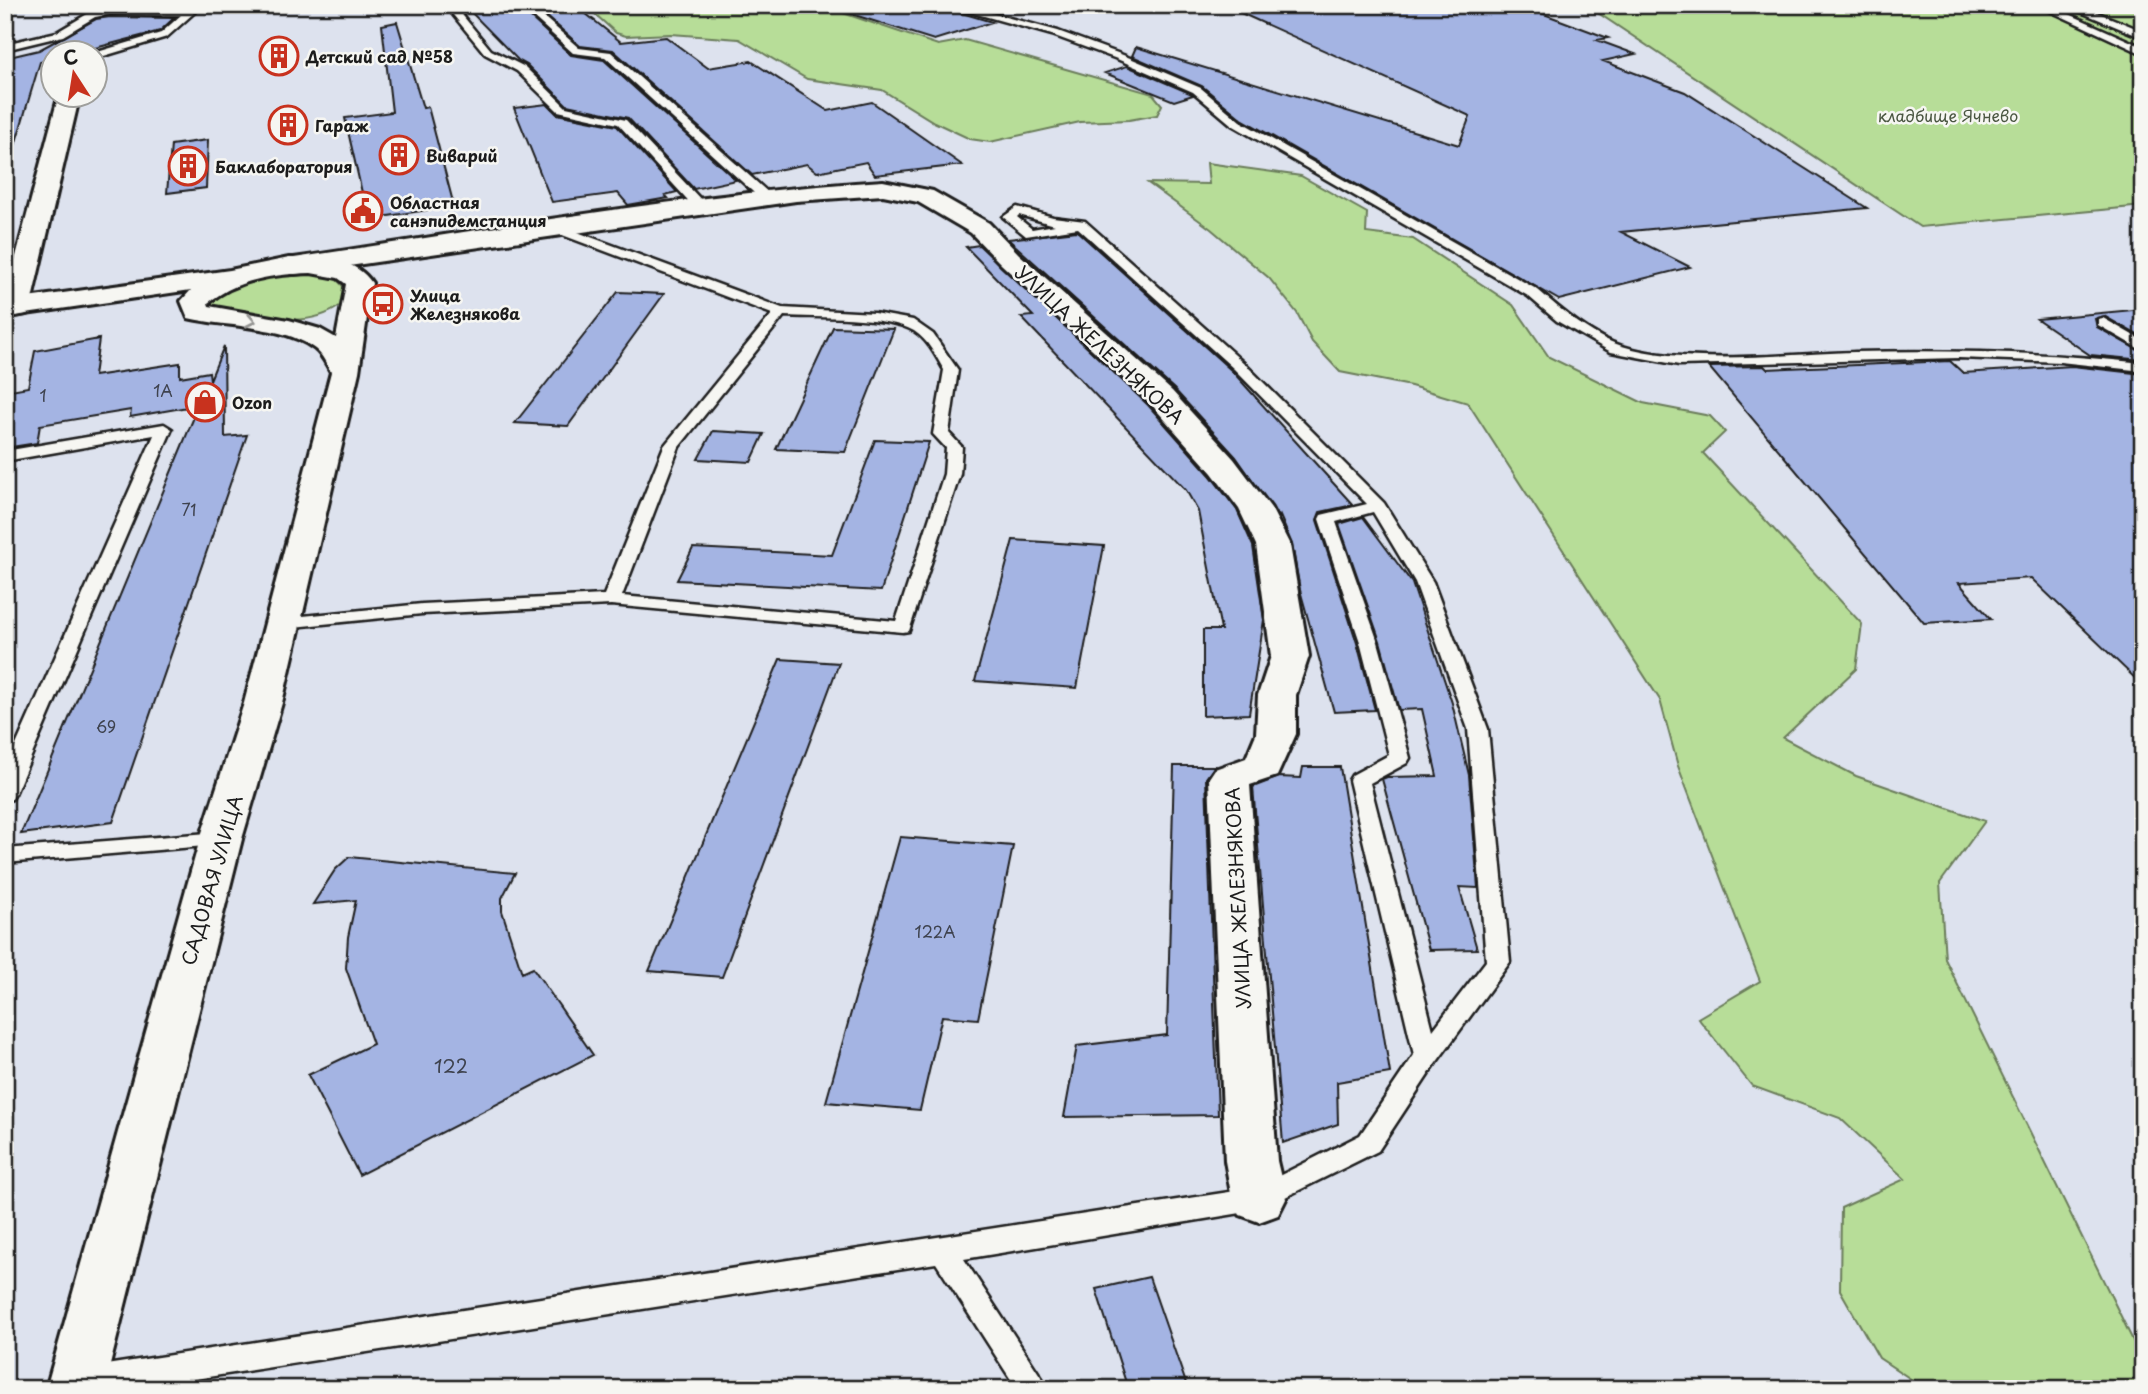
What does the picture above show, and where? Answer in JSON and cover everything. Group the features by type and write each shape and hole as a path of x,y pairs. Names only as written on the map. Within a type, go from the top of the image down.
{"street":[{"path":"66,108 11,309 294,267 328,267 349,272 358,293"},
{"name":"УЛИЦА ЖЕЛЕЗНЯКОВА","path":"294,267 700,206 858,188 902,191 925,196 981,228 1010,259 1161,397 1223,466 1255,508 1273,545 1290,656 1277,695 1276,734 1263,767 1229,778 1251,1161 1258,1199"},
{"name":"УЛИЦА ЖЕЛЕЗНЯКОВА","path":"283,327 323,322 342,314 358,293 370,269 418,249"},
{"path":"198,312 194,301 203,291 221,282 251,273"},
{"name":"САДОВАЯ УЛИЦА","path":"64,1387 220,839 263,703 345,372 358,293"},
{"path":"58,301 130,303 283,327 322,341 345,372"}],"lane":[{"path":"449,5 488,52 522,69 562,110 622,122 700,206"},
{"path":"524,5 576,51 608,54 766,198"},
{"path":"949,5 1055,33 1121,57 1197,90 1236,123 1533,293 1562,318 1616,349 1679,361 1959,354 2060,358 2143,366"},
{"path":"2041,5 2143,51"},
{"path":"2072,5 2143,35"},
{"path":"43,38 60,34 92,15 110,11 190,12 164,35 108,52"},
{"path":"5,47 38,39"},
{"path":"64,1387 1258,1199 1369,1143 1427,1056 1498,962 1478,729 1424,582 1378,506 1239,366 1081,224"},
{"path":"282,623 422,609 611,600 903,627 952,474 954,447 941,433 951,370 938,348 917,326 898,321 780,312 553,227"},
{"path":"611,600 672,446 780,312"},
{"path":"2103,322 2143,346"},
{"path":"5,456 164,429 5,794"},
{"path":"1378,506 1327,519 1369,642 1400,758 1359,780 1427,1056"},
{"path":"5,856 220,839"},
{"path":"943,1250 1034,1389"}],"green space":[{"path":"585,5 819,5 938,45 965,40 1153,94 1162,105 1157,115 1129,120 1080,122 990,142 970,139 934,122 882,90 807,79 739,39 671,34 626,36 616,33"},
{"name":"кладбище Ячнево","path":"1586,5 2143,5 2143,206 1920,227"},
{"path":"1207,163 1301,176 1367,213 1366,233 1413,239 1513,305 1549,357 1643,403 1710,416 1725,432 1703,453 1862,624 1856,669 1783,738 1856,776 1985,821 1940,883 1945,959 2143,1361 2143,1389 1926,1389 1879,1358 1840,1290 1841,1208 1905,1179 1840,1118 1752,1086 1698,1018 1760,981 1678,766 1660,700 1468,403 1411,386 1340,372 1312,342 1297,313 1269,278 1211,229 1148,183 1209,184"},
{"path":"291,273 332,277 343,286 341,305 327,313 295,320 262,317 213,306 210,299 237,282"}],"building":[{"path":"464,5 517,5 571,55 604,60 736,180 694,189 628,118 567,105"},
{"path":"534,5 575,5 621,42 666,37 708,68 751,61 828,111 872,102 962,165 875,175 866,162 817,172 807,164 752,175 613,50 580,46"},
{"path":"846,5 935,5 992,22 934,40 845,12"},
{"path":"1223,5 1520,5 1608,38 1597,40 1635,54 1603,61 1685,92 1867,208 1621,232 1690,267 1559,300 1242,119 1202,86 1132,56 1136,47 1459,145 1470,116"},
{"path":"174,18 160,31 108,45 108,38 61,38 96,19"},
{"path":"397,22 423,108 428,107 454,206 368,219 345,118 392,112 382,25"},
{"path":"38,50 38,69 13,152 5,151 5,58"},
{"path":"1127,66 1193,95 1174,101 1105,73"},
{"path":"547,104 557,114 617,126 677,192 665,195 668,198 628,205 618,193 552,202 514,108"},
{"name":"Баклаборатория","path":"208,140 206,188 167,193 171,145"},
{"path":"1077,231 1232,371 1353,505 1320,512 1317,520 1357,643 1375,710 1334,712 1300,590 1292,544 1280,516 1279,518 1236,457 1174,389 1008,239"},
{"path":"979,245 1148,405 1237,510 1253,546 1264,620 1249,714 1203,716 1203,630 1221,630 1198,511 1186,490 1021,317 1033,316 966,247"},
{"path":"618,292 664,294 568,426 515,423"},
{"path":"2143,309 2143,338 2104,316 2095,319 2097,327 2143,353 2143,360 2090,355 2037,319"},
{"path":"833,327 894,329 845,452 776,449"},
{"path":"99,339 94,376 180,363 180,377 209,372 210,380 224,346 225,437 247,435 113,822 21,834 199,405 130,417 131,410 40,425 37,443 5,448 5,391 28,387 35,351"},
{"path":"1950,361 1963,373 2072,366 2143,374 2143,686 2031,578 1959,583 1991,619 1924,623 1709,367 1764,366 1767,369"},
{"path":"713,431 764,434 751,462 698,459"},
{"path":"875,440 929,442 881,591 677,580 693,548 832,555"},
{"path":"1363,517 1412,583 1452,703 1469,775 1478,888 1459,887 1477,949 1429,950 1382,779 1437,776 1422,709 1399,710 1380,641 1339,524"},
{"path":"1013,540 1104,546 1077,688 975,681"},
{"path":"780,659 839,663 722,977 649,971"},
{"path":"1174,766 1215,766 1206,778 1218,1115 1064,1117 1077,1046 1167,1035"},
{"path":"1303,767 1340,767 1390,1073 1337,1082 1338,1124 1283,1143 1253,787 1279,777 1301,778"},
{"path":"900,837 1013,846 978,1019 942,1016 920,1110 826,1102"},
{"path":"349,857 515,873 502,898 502,911 522,973 533,968 593,1055 359,1175 308,1075 373,1044 346,968 348,937 356,900 313,904 335,870"},
{"path":"1149,1277 1188,1389 1128,1389 1096,1289"}],"place":[{"name":"Детский сад №58","path":"279,56"},
{"name":"Гараж","path":"288,125"},
{"name":"Виварий","path":"399,155"},
{"name":"Баклаборатория","path":"188,166"},
{"name":"Областная санэпидемстанция","path":"363,211"},
{"name":"Улица Железнякова","path":"383,304"},
{"name":"Ozon","path":"205,402"}]}
